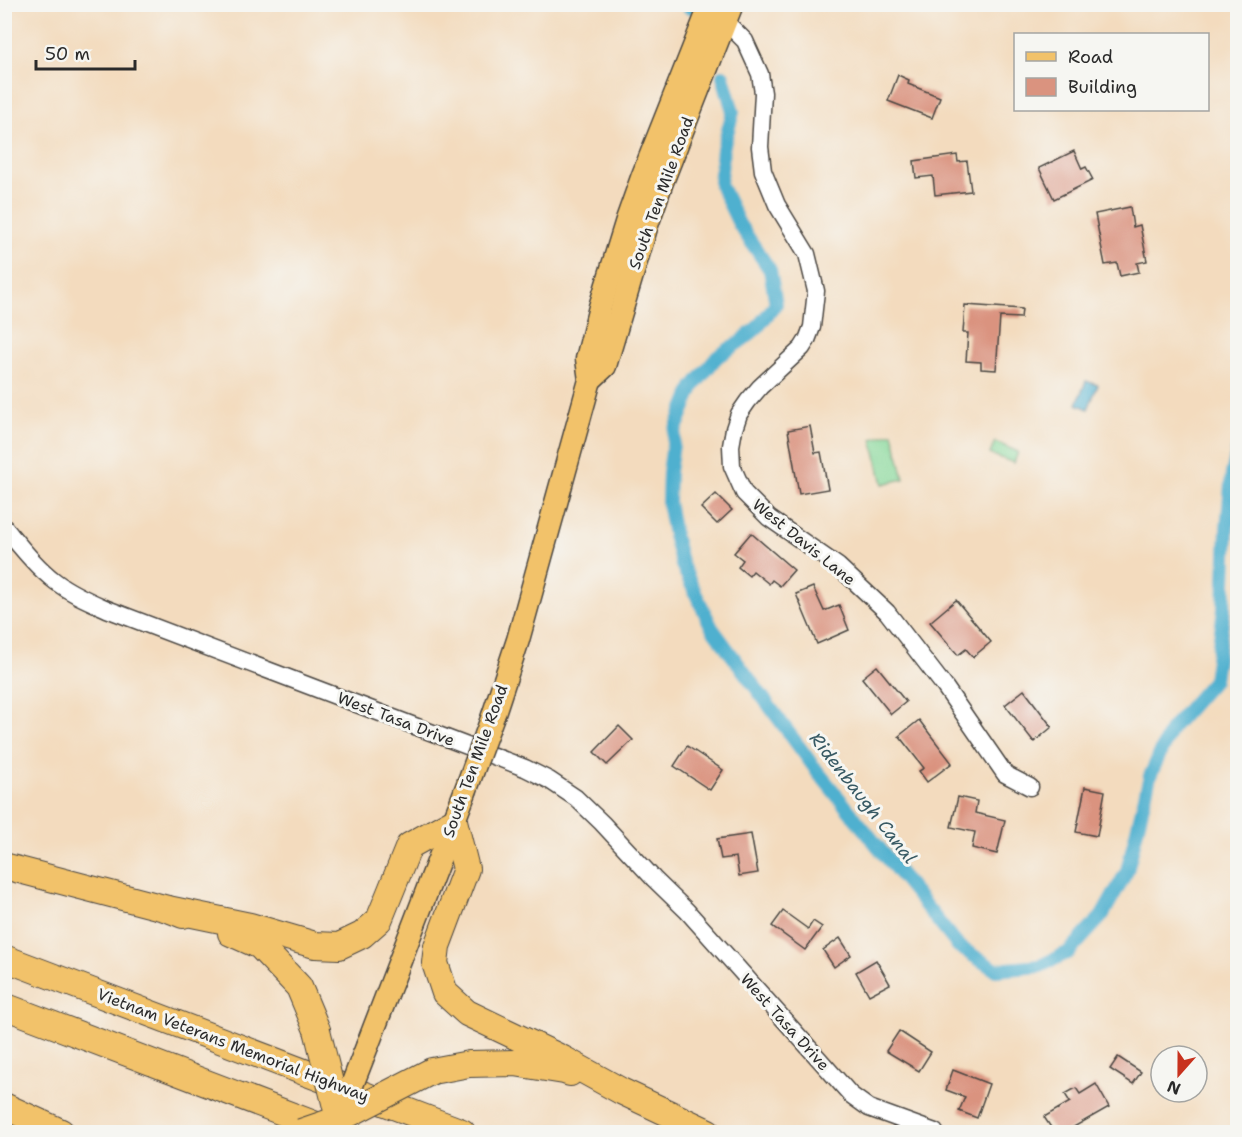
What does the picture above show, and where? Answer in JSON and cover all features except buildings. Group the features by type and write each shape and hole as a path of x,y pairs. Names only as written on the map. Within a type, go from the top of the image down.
{"highway":[{"path":"4,866 168,909 250,926 315,945 339,946 362,934 379,920 409,846 454,821 466,869 437,946 435,963 445,993 467,1013 708,1132"},
{"path":"168,909 218,927 260,946 299,987 317,1030 338,1129"},
{"name":"Vietnam Veterans Memorial Highway","path":"4,958 462,1132"},
{"path":"4,1006 338,1129"},
{"path":"301,1132 338,1129 432,1071 469,1064 515,1063 564,1071 621,1091"},
{"path":"4,1106 61,1132"}],"main road":[{"name":"South Ten Mile Road","path":"338,1129 368,1044 465,792 518,640 590,380 587,359 600,307 627,220 643,175 705,46 717,11"},
{"name":"South Ten Mile Road","path":"590,380 605,366 649,219 705,75 705,46"}],"street":[{"name":"West Davis Lane","path":"717,11 745,41 760,74 763,93 760,147 763,171 777,205 807,254 816,291 812,327 802,348 760,387 739,414 731,446 732,466 744,493 769,518 838,566 887,612 945,687 1005,774 1030,787"},
{"name":"West Tasa Drive","path":"4,527 29,557 56,582 81,598 525,768 549,780 576,798 687,911 851,1095 869,1107 934,1132"}],"green space":[{"path":"893,433 904,479 883,484 872,439"},
{"path":"995,442 1018,452 1014,463 990,454"}],"water":[{"path":"1086,381 1098,385 1088,409 1077,404"}],"waterway":[{"name":"Ridenbaugh Canal","path":"723,76 733,112 723,148 720,184 739,224 770,270 776,304 757,328 717,357 693,387 675,431 669,472 668,502 682,565 712,628 814,767 958,946 996,970 1040,966 1069,952 1102,916 1127,871 1150,776 1171,729 1214,680 1224,610 1232,474 1238,448"}]}
